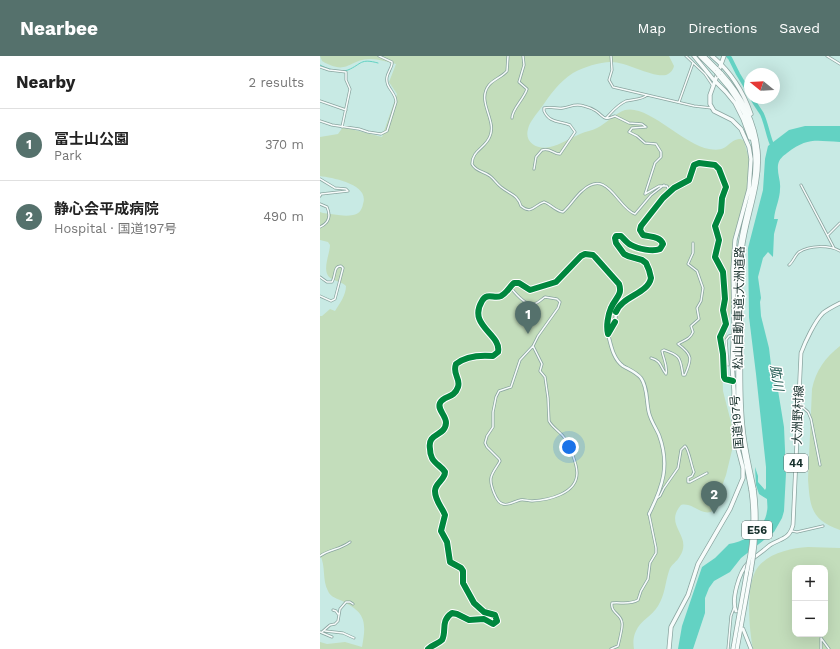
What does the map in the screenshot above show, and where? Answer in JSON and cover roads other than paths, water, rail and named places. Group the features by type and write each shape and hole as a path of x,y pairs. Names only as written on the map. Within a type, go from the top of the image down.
{"highway":[{"path":"694,56 726,92 740,112 751,140 755,156"},
{"name":"松山自動車道;大洲道路","path":"700,56 734,87 751,120 756,140 758,175 744,240 741,272 742,415 752,490"},
{"name":"松山自動車道;大洲道路","path":"704,56 716,71"},
{"path":"712,56 731,75 746,102 754,123 756,140"},
{"path":"712,108 710,99 713,86 724,56"},
{"name":"松山自動車道;大洲道路","path":"720,74 734,93 744,111 751,129 755,156 754,184 741,234 738,261 738,414 756,508 757,527 733,649"},
{"name":"国道197号","path":"669,649 671,627 685,602 698,564 727,515 743,478 743,468 738,449 734,420 732,364 733,269 735,240 749,189 751,159 749,147 741,129 732,120 718,114 712,108"},
{"name":"松山自動車道;大洲道路","path":"736,649 749,570"}],"main road":[{"name":"大洲野村線","path":"792,531 794,518 800,359 803,348 820,316 840,303"},
{"path":"736,612 734,607 735,598 744,568 770,546 787,537 792,531"},
{"path":"743,629 751,649"}],"street":[{"path":"320,121 342,127 381,134 387,131 396,98 386,82 388,73 392,67 392,62 379,56"},
{"path":"508,56 507,71 488,86 485,96 492,132 488,142 474,153 472,164 476,169 489,175 501,187 517,197 522,206 529,210 532,210 544,202 563,212 583,190 597,184 608,186 622,203 635,214 652,195 664,186"},
{"path":"512,118 513,112 526,89 519,82 524,65 523,56"},
{"path":"611,56 612,70 609,78 610,84 613,87 694,106 712,108"},
{"path":"686,56 705,74 713,86"},
{"path":"827,56 840,64"},
{"path":"679,102 693,63"},
{"path":"320,67 329,70 346,72 346,80 350,89 342,127"},
{"path":"606,118 621,103 643,98 647,95"},
{"path":"320,101 346,110"},
{"path":"534,169 535,159 538,154 545,149 560,154 575,132 570,125 556,122 547,118 544,108 563,108 574,105 583,106 597,111 601,116 606,118 615,116 629,123 642,124 646,127 630,129 628,132 645,142 656,144 661,152 661,157 655,163 645,194 659,186 667,186 670,192"},
{"path":"608,334 616,322 616,313 619,306 647,287 651,278 646,263 642,260 624,254 616,244 616,236 621,236 637,248 655,250 660,249 663,244 662,240 643,235 640,228 660,201 670,192 689,180 694,165 699,163 715,165 719,169 725,184 721,212 716,226 719,240 715,257 722,272 725,299 723,310 726,324 720,337 723,354 724,377 725,379 733,381"},
{"path":"320,179 335,188 346,189 348,191 321,194 320,196"},
{"path":"801,185 834,248"},
{"path":"320,204 327,207 329,213 328,222 320,227"},
{"path":"828,235 840,222"},
{"path":"650,358 657,360 666,374 665,360 662,353 664,350 671,352 679,358 684,375 689,367 689,353 678,344 688,339 692,335 694,332 691,326 699,319 698,308 701,301 703,288 697,272 688,264 693,252 693,243"},
{"path":"789,265 799,252 803,250 821,247 834,248 840,251"},
{"path":"428,649 438,643 442,638 445,621 452,613 469,620 484,619 493,624 498,620 496,615 484,612 474,603 463,583 463,571 461,568 450,562 447,542 441,531 444,512 438,503 435,492 437,486 444,477 445,472 432,458 429,444 432,438 441,432 446,424 446,420 440,405 443,399 451,396 457,389 459,381 455,373 456,364 477,355 494,356 498,352 498,346 480,321 480,303 483,298 488,296 502,296 512,284 516,282 527,289 533,290 554,283 581,256 585,254 593,255 617,281 620,288 620,295 610,310 608,334 616,360 638,375 646,388 650,415 658,434 664,456 664,479 649,514 656,553 650,563 649,577 638,600 631,603 612,603 612,609 621,619 623,624 618,646 611,649"},
{"path":"320,277 327,282 332,282 336,268 338,266 342,266 343,268 335,299 331,301 320,296"},
{"path":"510,287 531,305 545,297 557,299 560,302 558,308 538,336 533,346 520,360 511,387 498,392 493,412 493,427 485,440 487,447 500,459 500,462 491,477 491,483 497,499 504,505 522,499 532,501 553,498 567,491 572,486 577,476 577,468 567,441 549,421 549,404 545,377 540,371 542,364 533,346"},
{"path":"608,320 612,324 616,322"},
{"path":"728,365 726,340 729,336 733,335"},
{"path":"799,404 808,412 811,419 820,465"},
{"path":"657,498 660,496 678,468 681,450 685,446 688,448 690,462 694,472 692,476 688,478 688,482 707,473"},
{"path":"792,531 797,532 823,526"},
{"path":"320,556 328,551 342,548 350,542"},
{"path":"322,631 338,621 340,609 346,602 353,604"},
{"path":"728,649 731,616 734,607"},
{"path":"333,610 338,614"},
{"path":"322,631 332,637"},
{"path":"322,631 343,633 354,638"},
{"path":"821,649 821,638 829,649"}],"waterway":[{"path":"728,56 744,84"},
{"path":"320,65 337,71 345,71 364,61 378,63"},
{"path":"756,104 762,114 773,147"}],"place":[{"name":"冨士山公園","path":"528,334"},
{"name":"静心会平成病院","path":"714,514"}],"water label":[{"name":"肱川","path":"777,378"}]}
